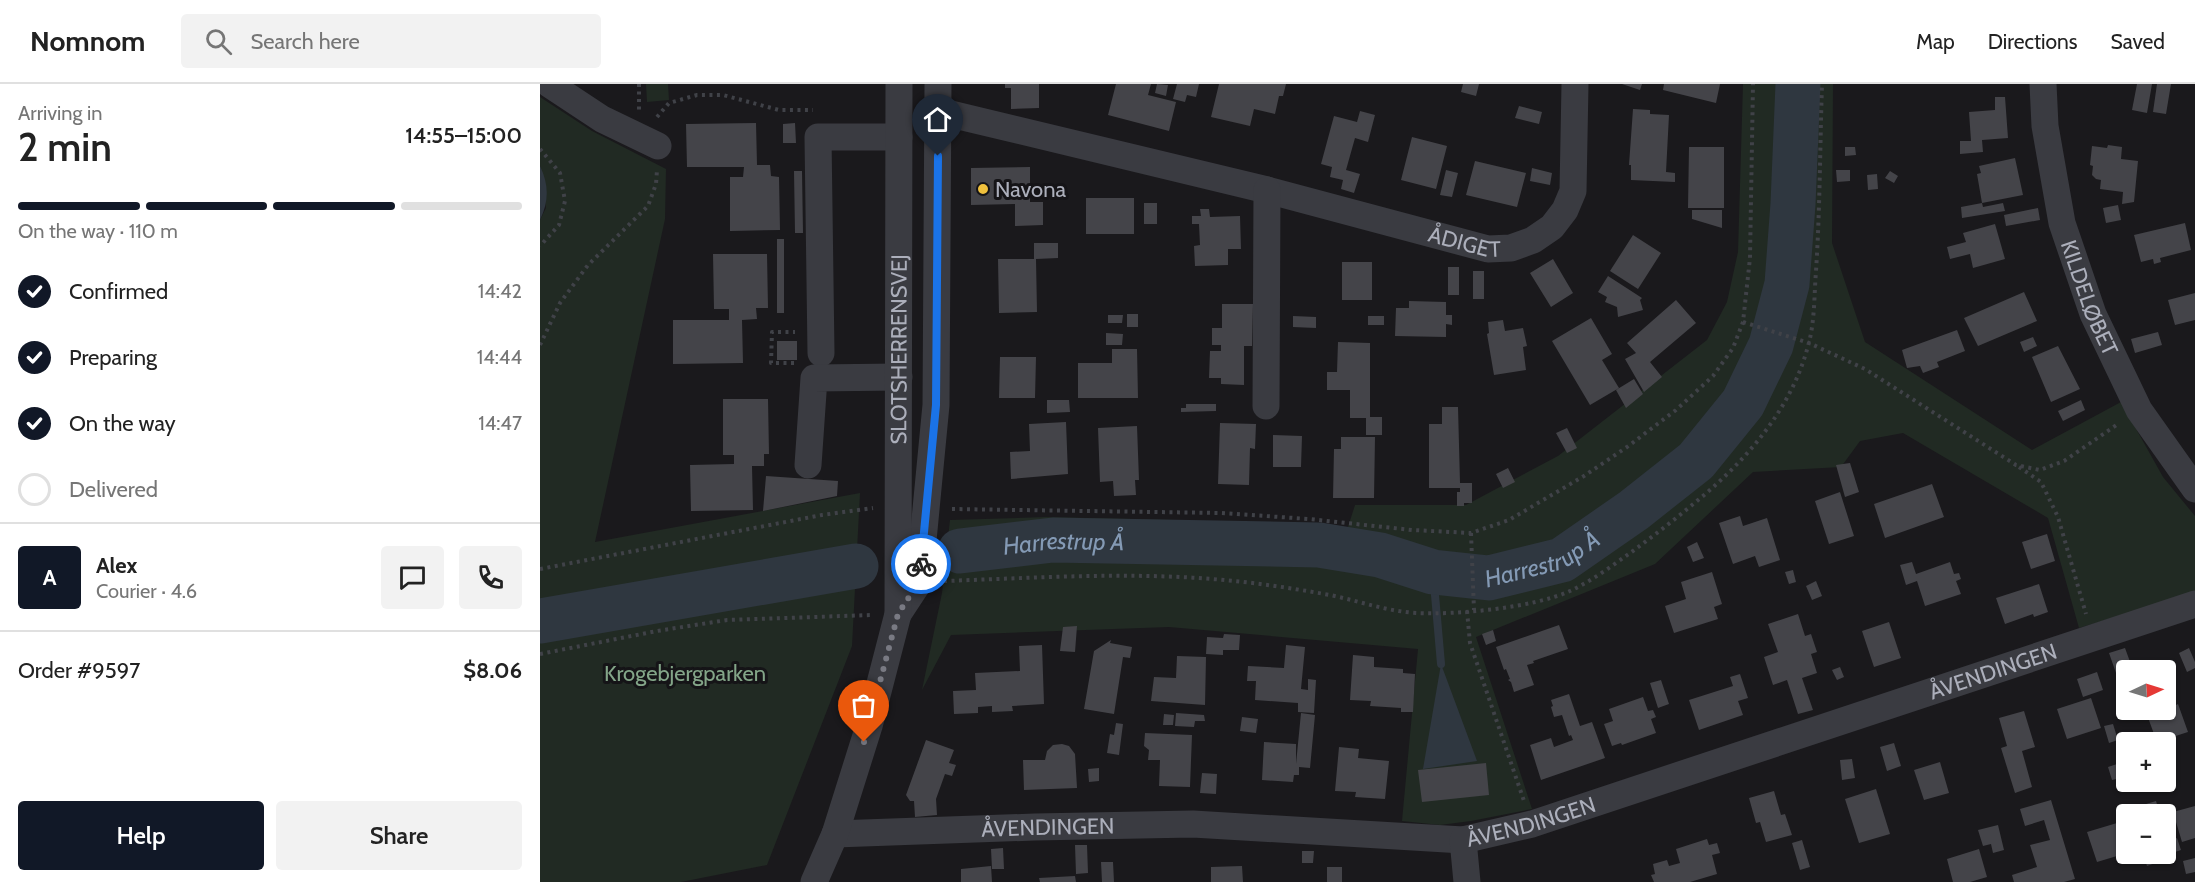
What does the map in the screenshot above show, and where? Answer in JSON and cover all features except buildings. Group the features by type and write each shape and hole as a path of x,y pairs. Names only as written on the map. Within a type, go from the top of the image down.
{"street":[{"path":"549,84 603,119 657,146"},
{"name":"SLOTSHERRENSVEJ","path":"814,882 835,834 869,726 898,614 899,84"},
{"name":"SLOTSHERRENSVEJ","path":"898,614 919,582 936,405 938,84"},
{"name":"ÅDIGET","path":"938,111 1267,190 1488,249 1511,248 1533,240 1552,226 1565,210 1573,191 1575,84"},
{"name":"KILDELØBET","path":"2043,84 2045,126 2062,223 2093,314 2139,411 2195,489"},
{"path":"821,352 818,137 899,137"},
{"path":"1266,406 1267,190"},
{"path":"808,465 814,378 899,377"},
{"name":"ÅVENDINGEN","path":"835,834 1035,826 1193,824 1463,840 1532,824 2195,604"},
{"path":"1463,840 1467,882"}],"path":[{"path":"927,509 1221,513 1471,533 1509,520 1558,492 1627,447 1676,410 1713,375 1732,348 1743,322 1750,258 1753,84"},
{"path":"919,582 1106,575 1170,576 1240,581 1334,596 1361,604 1416,613 1520,606 1569,592 1608,569 1679,516 1722,480 1754,446 1786,399 1801,368 1809,343 1818,236 1822,84"},
{"path":"540,345 560,303 588,265 648,206 656,184 657,116 669,104 698,95 723,94 779,110 823,110"},
{"path":"540,149 560,173 565,201 559,225 540,246"},
{"path":"1743,322 1800,339 1864,369 2041,482 2058,517 2093,637"},
{"path":"2016,465 2040,470 2064,461 2139,411"},
{"path":"540,569 863,508 900,508"},
{"path":"1471,533 1474,610"},
{"path":"1467,611 1470,643 1532,824"},
{"path":"540,654 727,620 898,614"}],"green space":[{"path":"646,84 668,84 669,100 647,102"},
{"path":"1743,84 1833,84 1832,243 1865,342 2032,450 2121,402 2163,477 2195,516 2195,593 2079,628 2048,518 1903,433 1860,441 1841,467 1753,472 1655,564 1476,637 1532,809 1440,825 1402,821 1418,649 1169,627 951,635 922,690 942,593 950,520 1046,517 1176,520 1347,530 1355,505 1466,505 1558,456 1707,340 1727,302 1738,252"},
{"name":"Krogebjergparken","path":"540,97 592,131 666,169 665,219 595,542 860,493 852,646 767,865 681,882 540,882 540,220 546,208 540,166"}],"shaded area":[{"path":"540,166 547,193 540,220"},
{"path":"1441,664 1477,761 1423,769"}],"waterway":[{"name":"Harrestrup Å","path":"960,551 1053,540 1319,545 1380,555 1433,572 1489,578 1562,560 1634,510 1696,461 1743,403 1771,345 1787,284 1798,84"},
{"name":"Harrestrup Å","path":"540,621 856,566"},
{"path":"1433,572 1441,664"}],"way so far":[{"path":"864,742 898,614 919,582 921,564"}],"place":[{"name":"Navona","path":"983,189"}],"route":[{"path":"921,564 936,405 938,156"}]}
